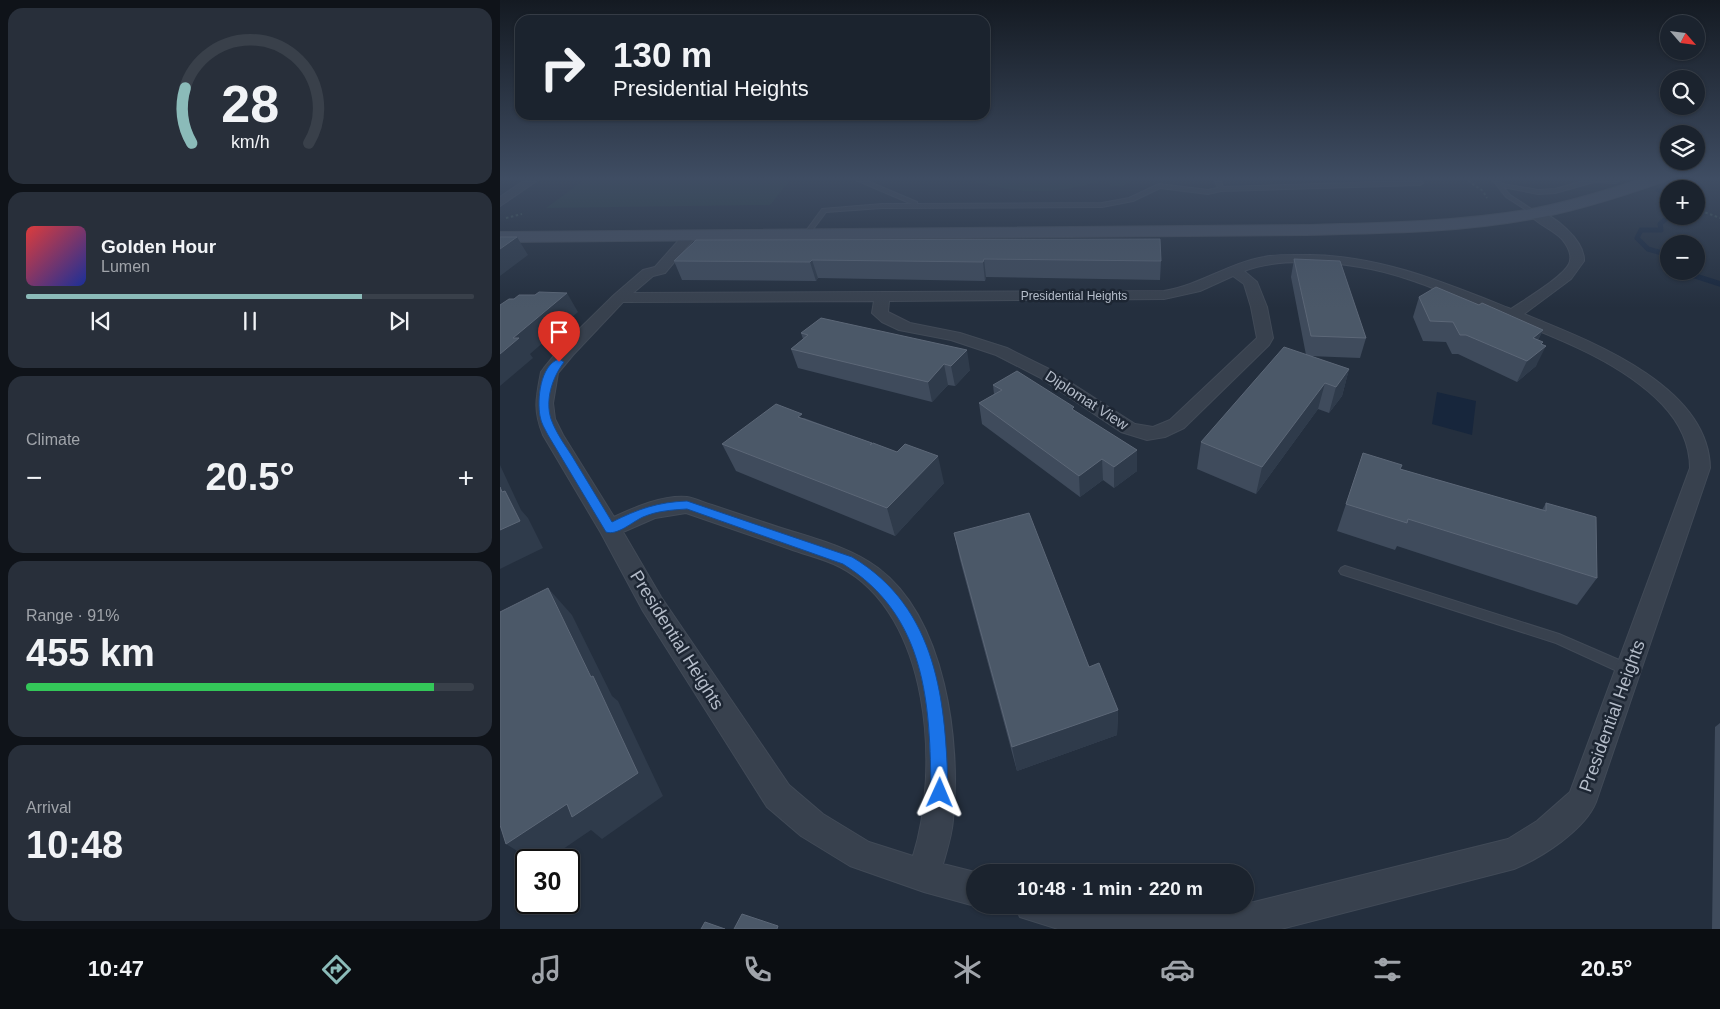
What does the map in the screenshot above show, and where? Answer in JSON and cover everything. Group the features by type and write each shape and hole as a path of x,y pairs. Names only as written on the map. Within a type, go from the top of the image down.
{"main road":[{"path":"500,223 809,230 1354,228 1480,221"},
{"path":"500,238 673,236 809,230"}],"street":[{"path":"1512,315 1567,275 1576,265 1578,254 1571,242 1546,221"},
{"name":"Presidential Heights","path":"691,235 660,270 648,273 619,298 567,351 550,372 544,403 546,419 553,435 610,529 652,604 778,796 812,826 861,854 924,876 966,888"},
{"name":"Presidential Heights","path":"648,273 643,271 673,236"},
{"name":"Presidential Heights","path":"619,298 1164,295 1192,290 1233,270 1267,260 1337,260 1361,263 1429,281 1593,350 1622,365 1648,384 1668,401 1687,424 1699,449 1700,468 1581,802 1548,832 1514,854 1254,919 1160,924 1079,918 1065,914"},
{"name":"Diplomat View","path":"882,297 880,313 887,320 901,326 969,339 1027,362 1128,428 1145,435 1162,432 1177,424 1261,345 1264,338 1259,307 1250,282 1233,270"},
{"path":"610,529 647,511 663,506 687,505 848,560 867,572 886,590 908,620 931,680 937,728 940,779 938,822 924,876"}],"lane":[{"path":"809,230 815,221"},
{"path":"1345,571 1559,640 1628,670"}],"water":[{"path":"1437,392 1476,401 1472,435 1432,424"}],"building":[{"path":"500,237 517,237 500,249"},
{"path":"1160,239 1161,261 984,259 983,262 674,261 696,240"},
{"path":"1294,259 1340,261 1366,338 1311,336"},
{"path":"1436,287 1479,305 1482,303 1543,330 1533,338 1543,342 1541,344 1546,346 1527,361 1466,335 1460,335 1453,322 1430,321 1419,297"},
{"path":"539,292 567,293 513,338 519,338 500,354 500,305 519,295 535,295"},
{"path":"821,318 967,350 951,366 944,364 928,382 791,349 808,335 801,333"},
{"path":"1284,347 1349,369 1336,387 1325,383 1262,467 1201,442"},
{"path":"1017,371 1137,450 1114,467 1102,459 1079,476 979,403 1002,390 993,385"},
{"path":"776,404 802,414 798,417 872,443 870,445 873,443 897,452 905,444 938,456 887,508 722,444"},
{"path":"1363,453 1402,465 1400,469 1546,511 1546,503 1596,517 1597,578 1408,519 1407,523 1346,504"},
{"path":"500,487 502,492 505,491 520,521 500,530"},
{"path":"1029,513 1089,667 1099,663 1118,710 1012,747 954,533"},
{"path":"548,588 591,677 593,676 638,773 572,817 567,804 506,844 500,825 500,612"},
{"path":"742,914 778,926 777,929 734,929"},
{"path":"705,922 725,929 701,929"}],"waterway":[{"path":"1660,225 1661,230 1641,230 1637,238 1648,249 1660,252"},
{"path":"1705,279 1720,284"}],"route":[{"path":"559,362 550,372 546,389 544,403 546,419 553,435 610,529 639,514 663,506 687,505 848,560 867,572 886,590 908,620 931,680 938,738 940,793"}]}
